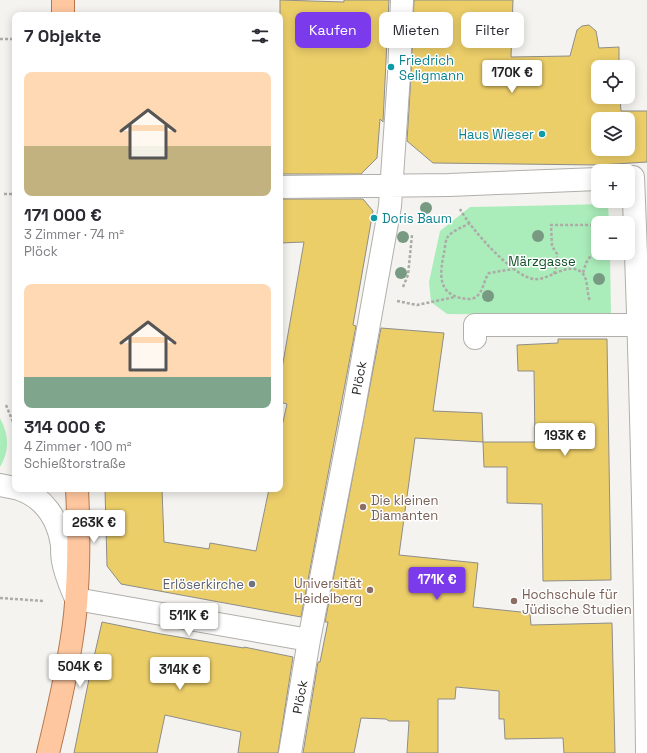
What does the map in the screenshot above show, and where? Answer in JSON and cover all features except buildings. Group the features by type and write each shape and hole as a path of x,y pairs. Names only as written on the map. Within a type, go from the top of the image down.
{"main road":[{"path":"63,0 63,12"},
{"path":"48,753 68,663 75,615 77,492"}],"street":[{"name":"Plöck","path":"290,753 309,640 390,206 402,0"},
{"path":"636,177 644,532 647,753"},
{"path":"283,187 414,186 591,178"},
{"path":"475,338 475,325 639,325"},
{"path":"0,485 12,487"},
{"path":"26,492 41,501 56,522 62,545 63,562 76,600 309,640"}],"path":[{"path":"0,39 12,39"},
{"path":"449,185 462,213 481,238 522,276 534,279 543,279 562,270 571,269 578,270 583,273"},
{"path":"4,194 12,194"},
{"path":"470,223 456,230 447,238 440,269 443,286 447,291 456,297 464,299 474,298 479,294 485,278 489,273 514,269"},
{"path":"554,275 557,264 557,254 552,246 552,225 593,225 593,252 586,263 583,273 586,282 587,294 590,301 594,303"},
{"path":"393,300 418,305 456,297"},
{"path":"6,405 12,420"},
{"path":"0,598 44,601"}],"green space":[{"name":"Märzgasse","path":"591,204 591,208 608,208 609,216 591,216 591,260 610,260 611,316 447,314 431,302 429,282 440,231 470,207"},
{"path":"0,418 7,436 7,449 0,467"}],"place":[{"name":"Friedrich Seligmann","path":"391,67"},
{"name":"Haus Wieser","path":"542,134"},
{"name":"Doris Baum","path":"374,218"},
{"name":"Die kleinen Diamanten","path":"363,507"},
{"name":"Erlöserkirche","path":"252,584"},
{"name":"Universität Heidelberg","path":"370,590"},
{"name":"Hochschule für Jüdische Studien","path":"514,601"}]}
